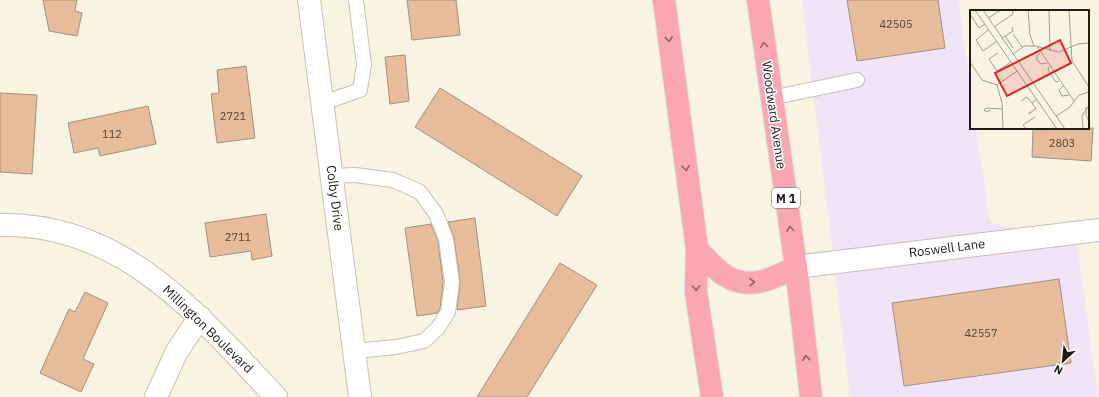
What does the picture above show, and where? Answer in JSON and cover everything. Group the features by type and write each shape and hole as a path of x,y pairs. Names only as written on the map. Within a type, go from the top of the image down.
{"main road":[{"path":"664,0 696,249 696,292 712,397"},
{"name":"Woodward Avenue","path":"758,0 796,267 811,397"},
{"path":"696,249 726,276 742,282 754,283 770,280 796,267"}],"street":[{"name":"Colby Drive","path":"309,0 333,176 360,397"},
{"name":"Millington Boulevard","path":"0,225 54,229 95,243 138,266 180,298 276,397"},
{"name":"Roswell Lane","path":"796,267 1099,230"},
{"path":"156,397 177,351 200,317"}],"lane":[{"path":"323,103 360,90 364,65 356,0"},
{"path":"771,98 857,80"},
{"path":"333,176 355,174 393,180 420,192 436,214 446,239 452,282 448,312 438,328 424,341 396,347 355,351"}],"shaded area":[{"path":"802,0 958,0 970,84 970,129 976,129 990,222 1077,242 1098,397 850,397"}],"building":[{"path":"43,0 77,0 75,11 82,13 77,36 49,31"},
{"path":"407,0 456,0 460,35 412,40"},
{"path":"847,0 938,0 945,48 857,61"},
{"path":"405,55 409,101 390,104 385,57"},
{"path":"246,66 255,138 217,143 211,94 219,93 217,70"},
{"path":"440,88 582,176 557,216 415,127"},
{"path":"0,93 37,95 32,174 0,172"},
{"path":"148,106 156,144 100,156 98,148 74,153 68,123"},
{"path":"1093,128 1091,161 1032,157 1033,129"},
{"path":"266,214 272,256 252,260 251,251 210,257 205,223"},
{"path":"475,218 486,306 457,310 460,281 454,238 448,222"},
{"path":"431,224 438,241 443,282 440,309 437,313 417,316 405,228"},
{"path":"560,263 597,285 527,397 477,397"},
{"path":"1059,279 1071,363 904,386 892,303"},
{"path":"85,292 108,303 83,359 94,364 81,392 40,373 69,309 75,312"}]}
